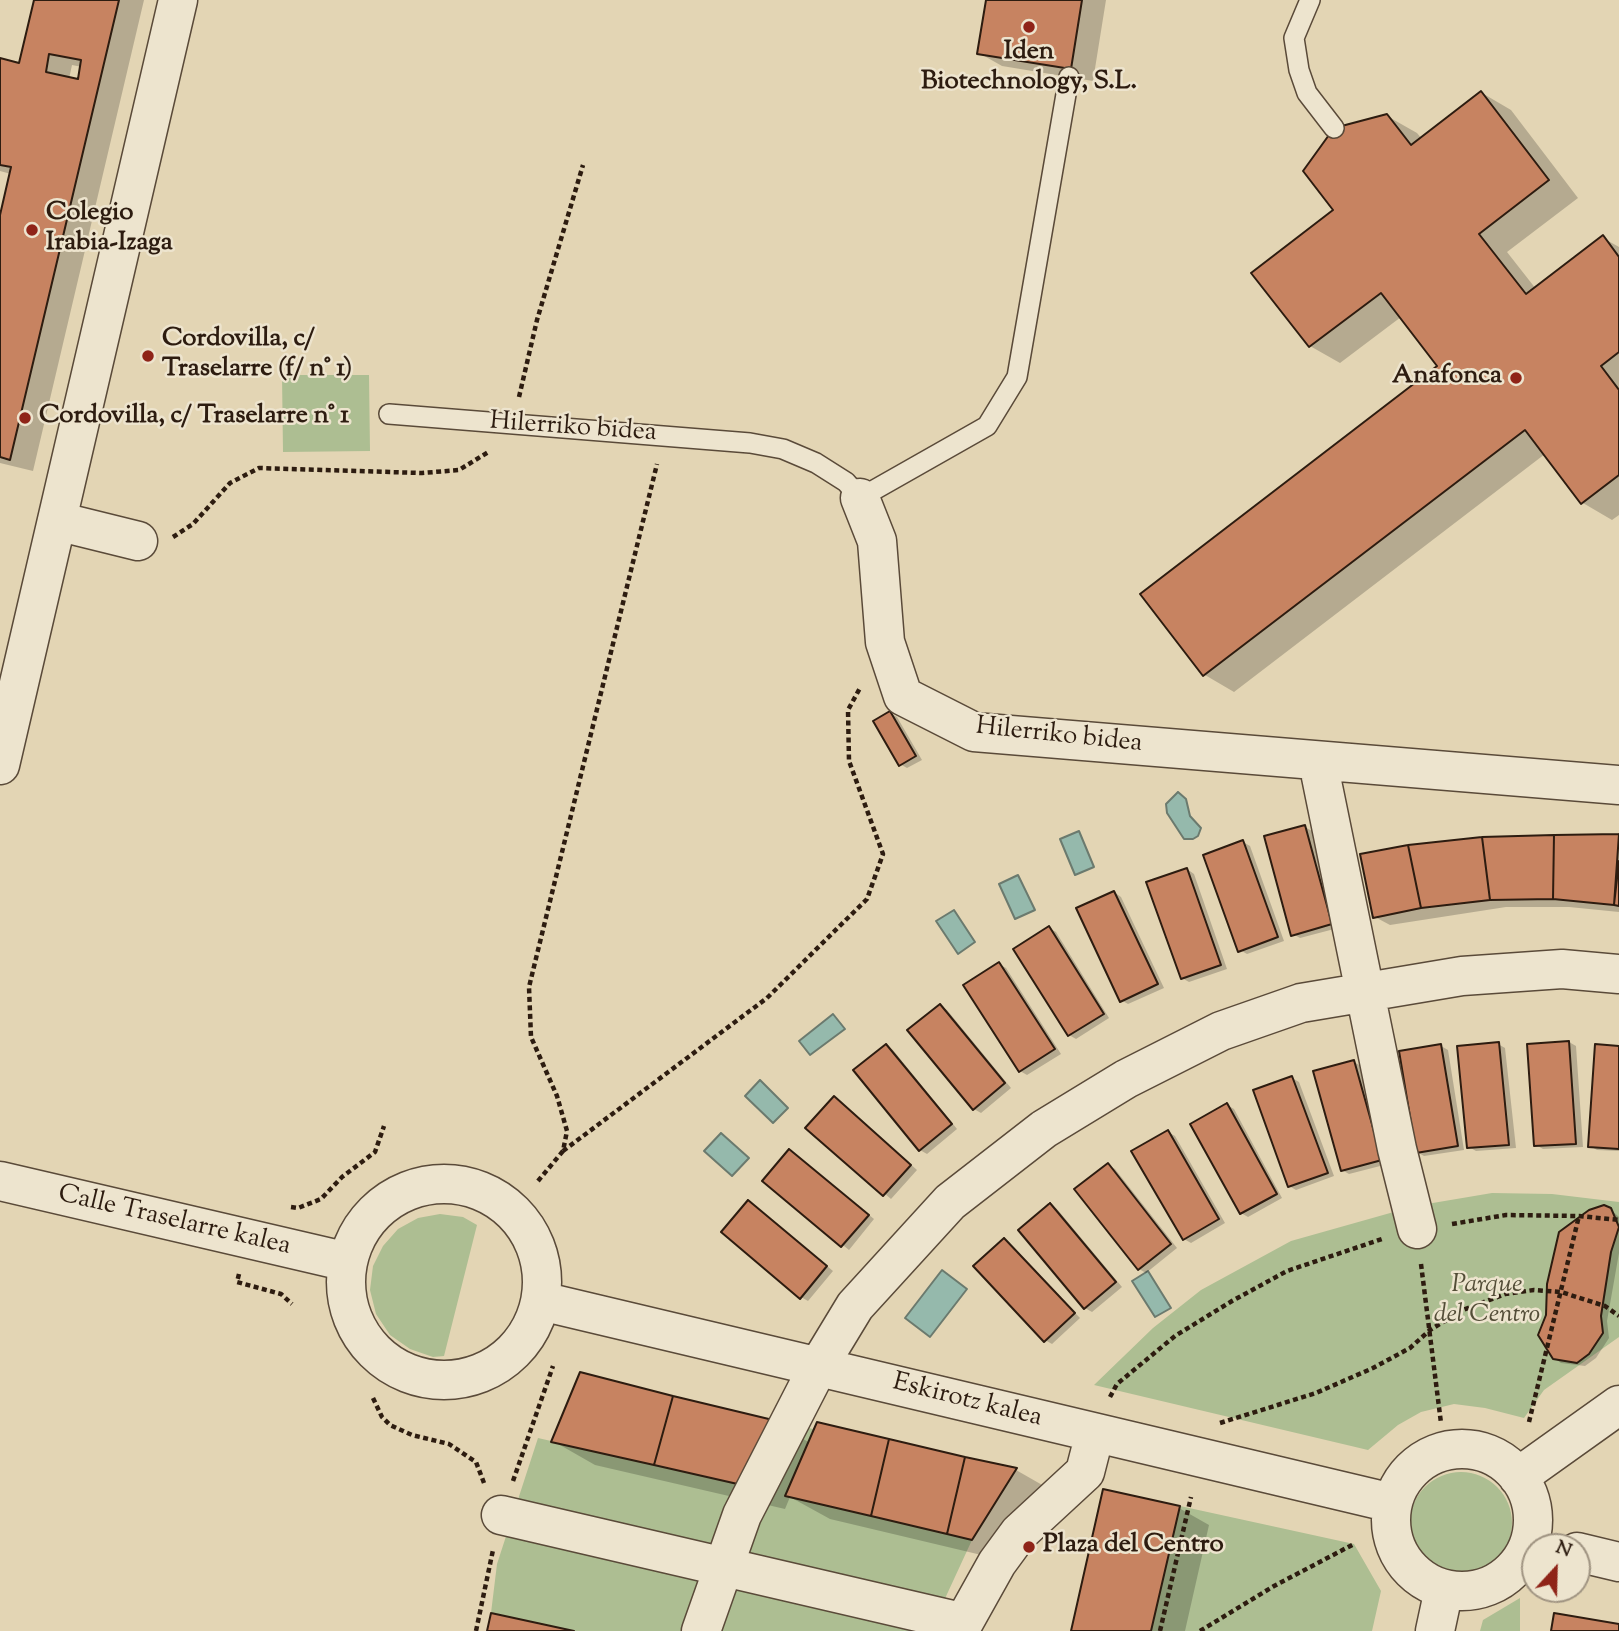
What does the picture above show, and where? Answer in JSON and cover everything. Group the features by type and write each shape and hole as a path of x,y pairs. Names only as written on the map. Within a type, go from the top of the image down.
{"street":[{"path":"0,765 7,701 57,521 178,0"},
{"name":"Hilerriko bidea","path":"860,498 877,541 885,642 903,696 974,732 1619,785"},
{"path":"57,521 138,541"},
{"path":"1318,762 1396,1149 1417,1229"},
{"path":"701,1631 742,1515 818,1367 855,1306 950,1202 1044,1129 1126,1079 1221,1031 1301,1003 1462,976 1562,969 1619,974"},
{"name":"Calle Traselarre kalea","path":"0,1181 348,1262"},
{"path":"433,1184 464,1185 493,1196 523,1223 534,1240 542,1270 541,1301 524,1338 511,1354 485,1371 456,1379 425,1378 396,1367 372,1348 354,1322 346,1293 348,1262 358,1233 377,1209 403,1192 433,1184"},
{"name":"Eskirotz kalea","path":"541,1301 1392,1503"},
{"path":"1518,1477 1619,1405"},
{"path":"501,1515 960,1626 997,1563 1019,1533 1084,1472 1096,1433"},
{"path":"1521,1559 1506,1576 1487,1587 1466,1591 1444,1589 1424,1580 1407,1566 1395,1546 1391,1525 1392,1503 1401,1482 1416,1465 1436,1453 1458,1448 1481,1451 1502,1461 1518,1477 1529,1497 1538,1533"},
{"path":"1591,1555 1619,1562"},
{"path":"1435,1631 1444,1589"}],"lane":[{"path":"1311,0 1294,38 1299,70 1307,93 1334,128"},
{"path":"860,498 987,426 1017,377 1069,77"},
{"name":"Hilerriko bidea","path":"389,415 750,443 783,449 816,463 846,482 860,498"}],"path":[{"path":"562,1151 567,1130 557,1096 531,1037 529,987 664,436"},
{"path":"538,1181 562,1151 767,998 867,899 883,855 849,761 848,710 885,642"},
{"path":"1109,1398 1117,1384 1175,1336 1231,1301 1287,1271 1360,1245 1417,1229 1506,1215 1580,1216 1619,1220"},
{"path":"1526,1433 1580,1216"},
{"path":"1417,1229 1441,1423"},
{"path":"1216,1424 1316,1393 1410,1348 1430,1330 1462,1310 1505,1294 1534,1290 1561,1293 1605,1307 1619,1316"},
{"path":"477,1631 501,1515 553,1366"},
{"path":"373,1398 382,1417 390,1424 412,1435 449,1444 476,1462 491,1500 501,1515"},
{"path":"1160,1631 1191,1497"},
{"path":"1200,1631 1274,1586 1354,1544"}],"green space":[{"path":"282,375 369,375 370,451 283,452"},
{"name":"Parque del Centro","path":"1492,1193 1552,1194 1619,1202 1619,1337 1544,1390 1524,1418 1485,1408 1454,1404 1421,1412 1398,1425 1368,1450 1094,1385 1153,1328 1201,1290 1291,1241 1415,1206"},
{"path":"440,1214 463,1217 477,1225 444,1356 433,1357 410,1349 390,1335 376,1314 370,1290 373,1266 383,1246 398,1229 418,1218"},
{"path":"774,1420 813,1429 786,1495 972,1540 930,1631 574,1631 491,1613 497,1564 538,1438 742,1485"},
{"path":"1451,1472 1471,1472 1490,1480 1504,1494 1512,1513 1509,1543 1490,1566 1471,1574 1451,1574 1432,1566 1418,1552 1410,1533 1410,1513 1418,1494 1432,1480"},
{"path":"1180,1506 1354,1544 1381,1591 1372,1631 1151,1631"},
{"path":"1520,1598 1520,1631 1480,1631 1483,1620"}],"water":[{"path":"1178,792 1186,799 1190,816 1201,828 1198,836 1193,839 1184,839 1167,813 1166,804"},
{"path":"1079,831 1094,867 1075,875 1060,839"},
{"path":"1018,875 1035,910 1015,919 999,884"},
{"path":"954,910 975,942 958,954 936,921"},
{"path":"833,1014 845,1029 810,1055 799,1041"},
{"path":"760,1080 788,1108 773,1123 745,1096"},
{"path":"721,1133 749,1158 732,1176 704,1151"},
{"path":"942,1270 967,1289 930,1337 905,1318"},
{"path":"1148,1271 1171,1308 1155,1317 1132,1281"}],"building":[{"name":"Colegio Irabia-Izaga","path":"34,0 119,0 10,460 0,457 0,215 11,167 0,165 0,58 19,63","holes":["49,54 81,60 78,79 46,72"]},
{"name":"Iden Biotechnology, S.L.","path":"986,0 1082,0 1071,69 977,54"},
{"name":"Anafonca","path":"1481,91 1549,180 1479,234 1526,294 1603,235 1619,257 1619,352 1601,366 1619,390 1619,475 1581,504 1525,430 1203,676 1140,594 1437,366 1381,293 1309,347 1251,273 1333,210 1303,171 1334,128 1387,114 1411,145"},
{"path":"890,711 916,756 899,766 873,721"},
{"path":"1305,825 1332,924 1291,936 1264,836"},
{"path":"1619,834 1614,905 1553,899 1554,835"},
{"path":"1554,835 1553,899 1490,900 1482,837"},
{"path":"1482,837 1490,900 1421,908 1408,845"},
{"path":"1243,840 1278,937 1238,952 1203,855"},
{"path":"1408,845 1421,908 1373,918 1360,854"},
{"path":"1619,861 1619,906 1614,905"},
{"path":"1187,868 1221,965 1181,979 1146,882"},
{"path":"1114,891 1158,984 1120,1002 1076,908"},
{"path":"1049,926 1104,1014 1068,1036 1013,949"},
{"path":"999,962 1055,1049 1019,1072 963,985"},
{"path":"940,1004 1005,1083 973,1110 907,1030"},
{"path":"1569,1041 1576,1144 1534,1146 1527,1044"},
{"path":"1499,1042 1509,1145 1467,1148 1457,1046"},
{"path":"886,1044 952,1124 919,1151 853,1070"},
{"path":"1441,1044 1458,1146 1416,1153 1399,1051"},
{"path":"1595,1044 1619,1046 1619,1149 1588,1147"},
{"path":"1354,1060 1382,1160 1341,1171 1313,1071"},
{"path":"1292,1076 1328,1173 1288,1187 1253,1090"},
{"path":"834,1096 911,1165 883,1196 805,1128"},
{"path":"1227,1103 1277,1194 1240,1214 1190,1124"},
{"path":"1168,1130 1219,1219 1183,1240 1131,1151"},
{"path":"789,1149 869,1215 841,1247 762,1181"},
{"path":"1108,1163 1171,1244 1138,1270 1074,1189"},
{"path":"748,1200 827,1266 800,1299 721,1232"},
{"path":"1050,1203 1116,1282 1084,1309 1018,1230"},
{"path":"1604,1205 1611,1208 1619,1227 1611,1252 1601,1316 1603,1333 1589,1354 1577,1363 1553,1359 1538,1335 1546,1315 1547,1284 1559,1232 1589,1210"},
{"path":"1004,1238 1075,1313 1044,1342 973,1266"},
{"path":"580,1372 673,1396 654,1465 551,1442"},
{"path":"673,1396 773,1420 742,1485 654,1465"},
{"path":"817,1422 889,1439 871,1516 785,1496"},
{"path":"889,1439 965,1457 947,1534 871,1516"},
{"path":"965,1457 1017,1468 972,1540 947,1534"},
{"path":"1103,1489 1180,1506 1151,1631 1071,1631"},
{"path":"491,1613 574,1631 487,1631"},
{"path":"1554,1613 1619,1624 1619,1631 1551,1631"}],"place":[{"name":"Iden Biotechnology, S.L.","path":"1029,27"},
{"name":"Colegio Irabia-Izaga","path":"32,230"},
{"name":"Cordovilla, c/ Traselarre (f/ n° 1)","path":"148,356"},
{"name":"Anafonca","path":"1516,378"},
{"name":"Cordovilla, c/ Traselarre n° 1","path":"25,418"},
{"name":"Plaza del Centro","path":"1029,1547"}]}
